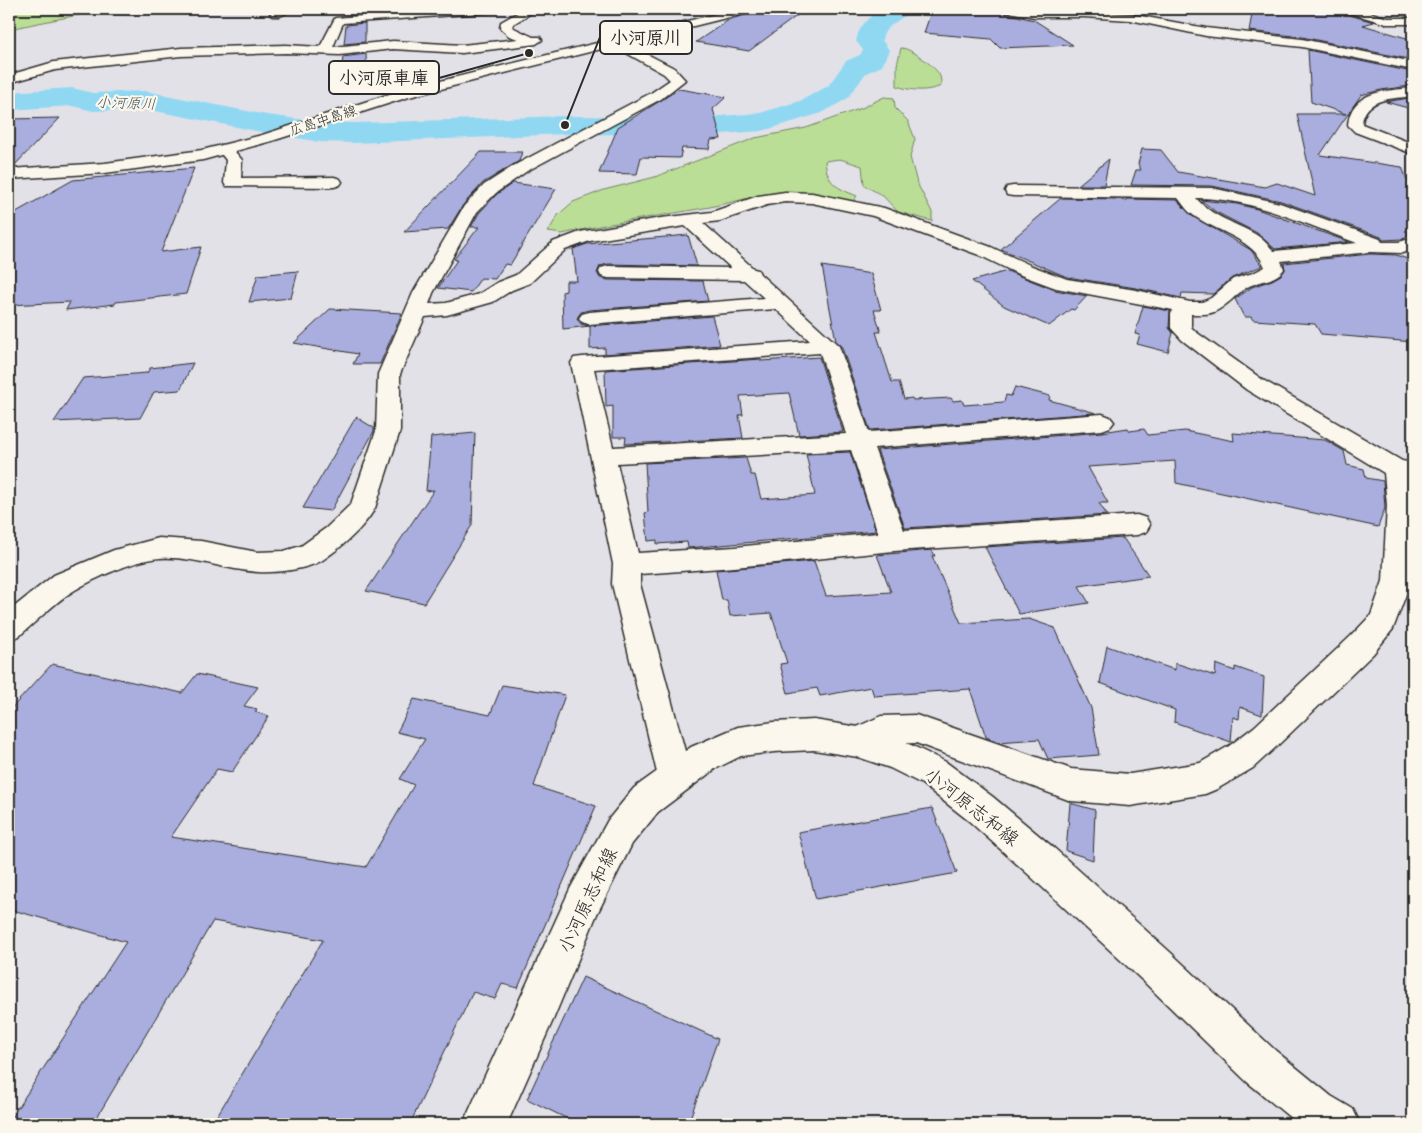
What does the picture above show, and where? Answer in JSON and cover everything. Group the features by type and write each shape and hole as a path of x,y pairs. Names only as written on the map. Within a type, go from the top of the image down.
{"street":[{"path":"276,14 289,9"},
{"path":"323,51 328,45 339,20 497,9"},
{"path":"532,9 507,22 506,28 513,33 536,40 552,57"},
{"name":"広島中島線","path":"9,174 151,164 226,150 404,94 750,9"},
{"path":"1008,9 1034,14 1085,14 1130,17 1206,32 1302,43 1413,66"},
{"path":"1347,9 1389,27 1413,21"},
{"path":"9,78 54,66 181,52 286,49 340,51 393,46 462,50 536,40"},
{"path":"9,628 64,583 114,560 160,548 201,551 257,562 284,561 310,554 334,535 362,508 388,431 389,374 423,293 470,210 490,189 513,173 656,96 678,80 669,71 616,42"},
{"path":"1413,92 1382,96 1366,101 1354,120 1355,125 1360,129 1413,149"},
{"path":"226,150 234,160 232,183 334,182"},
{"path":"1012,191 1212,193 1233,196 1404,248"},
{"path":"417,311 447,309 486,298 505,286 523,279 560,246 586,236 714,217 764,200 785,197 812,198 878,212 985,251 1025,270 1062,284 1136,296 1190,308 1206,308 1218,302 1240,283 1260,277 1275,269 1270,257 1250,238 1197,210 1183,193"},
{"path":"690,220 828,346 894,541"},
{"path":"1270,257 1362,248 1404,248"},
{"path":"608,272 751,274"},
{"path":"589,318 782,303"},
{"path":"858,742 881,730 916,729 1007,764 1070,785 1130,790 1204,778 1240,757 1265,737 1362,645 1383,621 1397,582 1400,505 1405,470 1254,384 1206,350 1181,328 1180,314 1190,308"},
{"path":"675,777 626,584 627,564 582,363 828,346"},
{"path":"604,456 861,441 1102,422"},
{"path":"627,564 894,541 1137,524"},
{"name":"小河原志和線","path":"485,1124 584,902 620,832 646,800 703,758 738,742 774,737 814,735 858,742 899,756 934,773 973,803 1041,861 1156,966 1261,1066 1316,1111 1338,1124"}],"green space":[{"path":"9,9 165,9 131,15 88,13 9,29"},
{"path":"901,48 916,54 932,67 940,75 941,86 919,90 897,86 897,65"},
{"path":"884,97 894,98 895,108 908,121 915,139 910,157 917,183 932,212 932,221 898,212 883,196 864,185 862,166 840,159 825,161 826,169 834,184 857,196 853,201 799,194 758,196 710,207 562,234 548,232 558,215 573,202 604,190 655,177 755,138 806,128 862,108"}],"building":[{"path":"758,9 806,9 749,51 696,42 730,19 754,13"},
{"path":"932,9 987,9 994,12 1001,10 1004,13 1034,20 1073,45 1000,48 991,39 924,33"},
{"path":"1253,9 1339,9 1342,13 1374,22 1363,25 1413,40 1413,60 1302,37 1249,31"},
{"path":"365,23 365,42 344,44 346,25"},
{"path":"1308,50 1412,72 1410,86 1361,95 1320,155 1402,167 1407,180 1410,181 1413,193 1413,224 1405,231 1409,233 1403,239 1383,240 1381,237 1281,201 1212,186 1131,185 1136,170 1141,170 1138,164 1142,149 1161,150 1178,172 1265,187 1277,183 1315,196 1297,114 1346,114 1311,102"},
{"path":"366,54 367,87 339,90 343,57"},
{"path":"679,89 726,97 713,109 721,139 711,140 709,149 682,148 680,158 641,157 637,174 599,173 618,127"},
{"path":"1409,98 1408,108 1386,102 1397,100"},
{"path":"60,118 13,167 9,167 9,119"},
{"path":"481,152 522,152 519,161 483,183 463,205 448,229 404,232"},
{"path":"1109,159 1104,185 1078,185"},
{"path":"194,168 161,252 201,247 186,294 66,310 70,302 9,305 9,216 73,180"},
{"path":"513,183 556,189 510,265 505,264 495,279 481,278 471,292 438,288 457,260 454,259 479,227 471,227 479,213 497,194"},
{"path":"1061,198 1118,199 1126,201 1126,199 1177,200 1192,216 1251,250 1262,266 1232,278 1213,294 1182,293 1181,298 1136,288 1067,277 1001,249"},
{"path":"1201,200 1237,204 1257,209 1349,242 1275,249 1257,233 1216,212"},
{"path":"688,235 697,266 608,264 600,266 597,273 600,278 608,280 703,281 708,301 589,310 581,312 577,318 581,324 589,326 712,316 720,345 605,354 605,348 590,349 590,326 563,329 562,292 566,291 566,281 577,281 573,249 587,244"},
{"path":"1370,254 1396,255 1413,261 1413,342 1321,334 1315,324 1253,320 1251,317 1244,317 1235,299 1252,287 1281,275 1285,270 1284,263"},
{"path":"822,266 871,274 881,310 874,310 881,332 876,332 892,382 899,382 904,399 951,398 953,401 962,400 964,405 1004,402 1006,395 1011,396 1015,387 1050,396 1049,400 1096,413 870,430 841,345 836,341"},
{"path":"298,271 291,298 249,302 258,275"},
{"path":"1007,271 1055,290 1087,296 1074,310 1071,309 1049,326 1004,306 972,281"},
{"path":"1143,306 1170,311 1169,328 1173,333 1168,352 1137,344 1140,335 1135,334"},
{"path":"330,309 402,313 380,364 353,364 358,354 294,343"},
{"path":"819,357 843,432 799,435 789,393 740,396 743,415 739,415 743,438 625,444 626,437 613,437 613,406 606,407 605,370 761,359 761,361"},
{"path":"193,363 180,390 154,392 140,418 54,422 83,378 147,373 150,368"},
{"path":"356,417 374,428 374,431 331,511 303,508"},
{"path":"1128,428 1130,431 1144,429 1148,435 1185,431 1234,441 1233,433 1325,440 1344,451 1347,465 1364,469 1366,478 1383,481 1385,508 1378,527 1176,483 1175,461 1088,467 1108,503 1099,503 1107,515 905,528 877,450 1102,432"},
{"path":"475,433 472,525 424,603 366,591 434,490 426,491 431,437"},
{"path":"850,452 876,531 688,548 687,542 657,544 657,540 648,541 645,513 648,512 645,463 746,458 751,475 755,475 761,499 815,495 806,454"},
{"path":"1123,538 1149,576 1079,586 1089,603 1019,614 985,547"},
{"path":"932,550 935,556 932,556 961,623 1029,619 1055,628 1091,708 1099,755 1048,759 1039,739 998,742 986,737 970,689 874,696 871,687 820,696 817,688 788,693 780,664 787,663 771,613 730,616 727,600 722,600 716,570 814,561 826,596 891,592 877,555"},
{"path":"1107,646 1175,670 1175,663 1215,676 1216,664 1235,671 1235,667 1264,677 1262,715 1240,707 1239,719 1233,717 1231,742 1174,722 1175,710 1100,683"},
{"path":"52,664 182,693 197,674 258,687 244,706 257,709 255,712 269,716 232,772 217,769 171,837 366,867 414,785 400,779 425,739 397,732 414,699 490,715 502,685 565,695 534,786 596,806 518,988 502,984 495,999 473,992 410,1124 212,1124 323,940 213,921 93,1124 9,1124 9,1121 126,942 9,909 9,711"},
{"path":"1070,803 1095,810 1093,860 1066,851"},
{"path":"932,808 957,873 816,899 798,832"},
{"path":"583,977 718,1039 688,1124 578,1124 527,1099"}],"waterway":[{"name":"小河原川","path":"9,101 72,97 93,102 145,100 267,124 320,132 355,133 565,125 708,126 762,122 811,107 838,92 856,67 872,60 876,50 869,41 872,30 884,18 899,9"}],"place":[{"name":"小河原車庫","path":"529,53"},
{"name":"小河原川","path":"565,125"}]}
